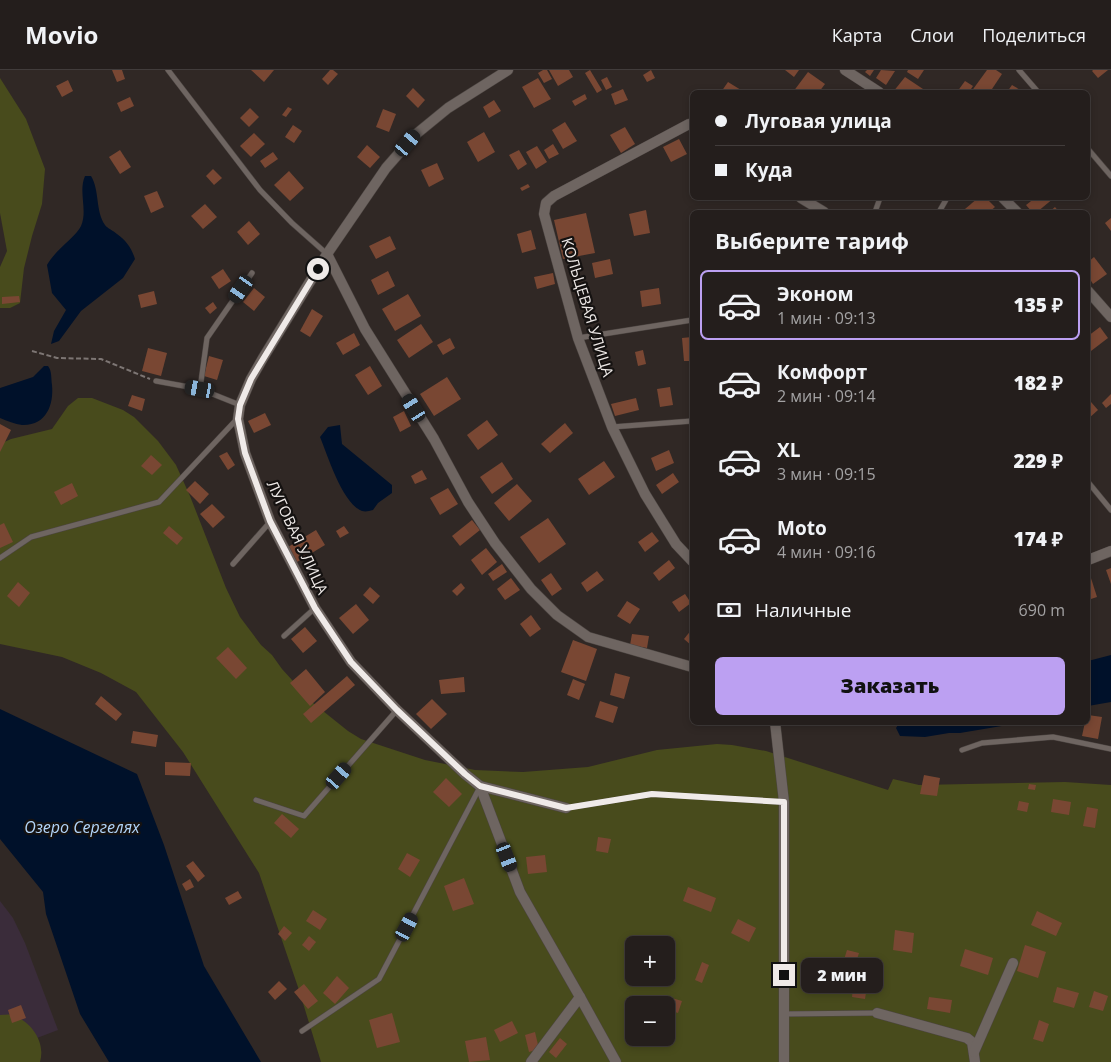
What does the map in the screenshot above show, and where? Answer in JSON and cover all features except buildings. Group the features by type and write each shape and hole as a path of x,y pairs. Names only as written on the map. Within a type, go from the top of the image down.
{"street":[{"name":"ЛУГОВАЯ УЛИЦА","path":"508,70 448,108 415,135 386,168 327,254 263,358 251,379 240,405 238,419 245,453 270,521 315,608 351,662 397,710 480,786 566,808"},
{"path":"845,70 876,90"},
{"name":"КОЛЬЦЕВАЯ УЛИЦА","path":"690,124 554,196 546,203 544,214 578,338 612,428 645,494 676,544 690,559"},
{"path":"804,200 821,210"},
{"path":"1005,200 1015,210"},
{"path":"327,254 365,329 434,439 468,502 495,543 531,589 557,615 588,637 690,666"},
{"path":"1090,293 1111,317"},
{"path":"1090,559 1111,551"},
{"path":"775,725 784,802 784,1062"},
{"path":"480,786 520,892 616,1062"},
{"path":"975,1057 1013,963"},
{"path":"531,1062 580,996"},
{"path":"877,1013 967,1038 972,1042 975,1057"}],"lane":[{"path":"178,70 170,72 260,190 292,223 327,254"},
{"path":"1019,70 1036,90"},
{"path":"1090,150 1111,176"},
{"path":"200,389 206,338 252,273"},
{"path":"578,338 690,320"},
{"path":"156,381 200,389 240,405"},
{"path":"0,558 31,537 159,502 238,419"},
{"path":"612,428 690,421"},
{"path":"1090,484 1111,510"},
{"path":"233,564 270,521"},
{"path":"284,636 315,608"},
{"path":"256,800 304,816 397,710"},
{"path":"962,750 982,743 1053,737 1111,749"},
{"path":"302,1031 379,979 480,786"},
{"path":"566,808 652,794 784,802"},
{"path":"784,1014 877,1013"}],"path":[{"path":"32,351 57,358 101,359 156,381"}],"shaded area":[{"path":"0,901 13,918 25,943 58,1030 0,1052"}],"green space":[{"path":"0,78 26,119 45,169 42,204 24,268 20,303 10,308 0,308 0,267 7,251 0,213"},
{"path":"78,398 92,398 123,410 134,417 158,441 176,465 226,588 240,617 261,645 272,655 313,703 361,739 425,760 475,770 523,772 588,767 657,750 717,744 766,751 888,790 893,779 919,785 1065,782 1111,785 1111,1062 321,1062 299,990 259,873 183,752 136,692 101,673 62,657 0,644 0,444 11,439 52,429 68,406"},
{"path":"0,1015 12,1015 31,1027 41,1047 40,1062 0,1062"}],"water":[{"path":"85,176 91,176 94,182 100,213 105,225 126,242 135,259 123,278 81,311 59,341 51,344 54,331 66,310 52,293 47,265 81,226 84,214 82,188"},
{"path":"44,366 48,366 50,370 52,400 43,418 37,422 22,425 0,418 0,388 33,377"},
{"path":"340,425 342,444 392,485 392,493 378,503 373,510 362,511 348,499 336,478 320,437 328,427"},
{"path":"1111,655 1111,702 1090,706 1090,660"},
{"name":"Озеро Сергелях","path":"0,709 137,774 164,845 204,966 261,1062 109,1062 80,1014 46,914 43,892 0,839"},
{"path":"898,725 1007,725 925,737 900,736 896,728"}],"route":[{"path":"318,269 251,379 240,405 238,419 245,453 270,521 315,608 351,662 397,710 480,786 566,808 652,794 784,802 784,975"}]}
